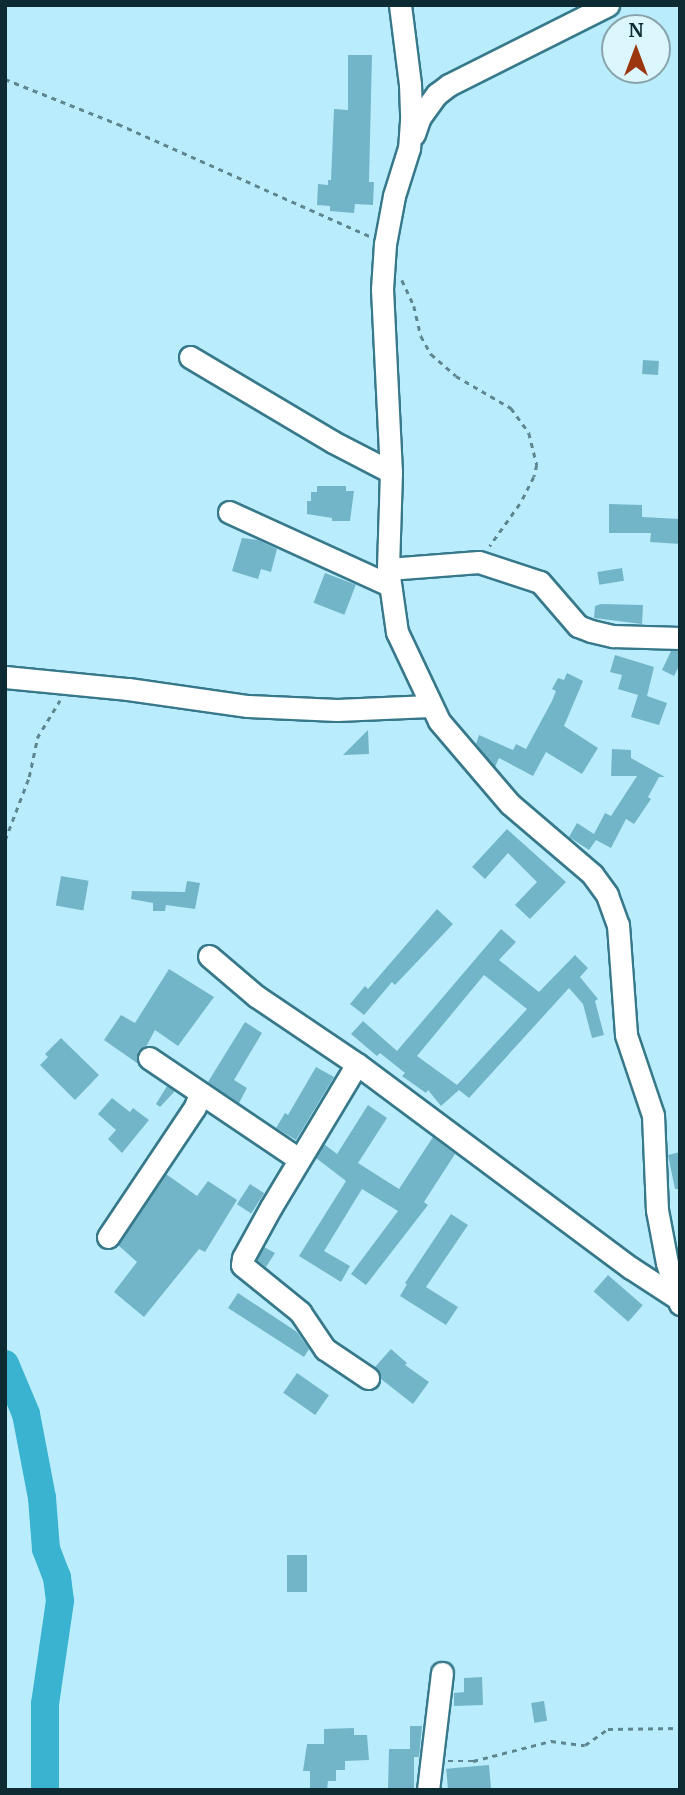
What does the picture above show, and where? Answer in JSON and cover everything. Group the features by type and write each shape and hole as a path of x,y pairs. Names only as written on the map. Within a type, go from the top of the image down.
{"street":[{"path":"400,5 412,105 409,148"},
{"path":"608,5 467,74 437,94 420,117 394,196 384,252 391,472 388,577 397,632 439,722 486,780 592,874 607,895 618,925 626,1035 653,1115 657,1210 678,1301"},
{"path":"190,358 333,442 391,472"},
{"path":"229,512 388,577 479,562 540,582 578,626 591,631 613,636 680,638"},
{"path":"5,677 73,683 248,706 337,710 430,706"},
{"path":"209,956 256,996 357,1064 678,1301"},
{"path":"149,1058 299,1159"},
{"path":"357,1064 299,1159 249,1247 242,1265 300,1312 326,1349 368,1378"},
{"path":"108,1237 195,1107 200,1093"},
{"path":"428,1790 442,1673"}],"path":[{"path":"5,79 118,124 384,252 409,293 421,336 431,354 456,376 511,408 524,422 533,444 537,465 530,488 479,562"},
{"path":"5,839 29,777 37,738 50,713 73,683"},
{"path":"431,1760 473,1761 551,1741 585,1745 608,1729 680,1728"}],"building":[{"path":"348,55 372,55 369,182 374,182 373,205 355,204 354,213 330,211 330,206 317,205 318,184 328,185 328,180 331,180 334,109 348,110"},
{"path":"643,360 659,361 658,375 642,374"},
{"path":"317,486 346,486 346,491 354,491 350,521 332,521 332,518 307,514 307,501 311,501 311,492 317,492"},
{"path":"609,504 642,505 642,517 680,519 680,544 650,542 651,533 609,533"},
{"path":"242,538 258,540 277,549 271,572 261,569 258,579 232,571"},
{"path":"622,568 624,581 599,585 597,572"},
{"path":"325,573 356,585 344,615 314,603"},
{"path":"643,605 642,624 594,618 595,606"},
{"path":"671,651 680,651 680,664 674,676 662,670"},
{"path":"615,655 654,667 647,696 667,703 659,725 631,717 638,695 618,689 622,675 610,672"},
{"path":"567,673 583,681 564,726 598,748 582,774 546,752 533,776 499,758 495,767 476,744 479,735 513,750 516,744 526,749 552,701 556,691 552,689 558,678 564,680"},
{"path":"368,730 369,754 343,755"},
{"path":"612,749 631,750 631,758 665,777 659,777 648,797 651,799 634,824 626,819 611,848 596,840 589,850 569,837 577,823 594,834 605,813 611,816 637,776 611,776"},
{"path":"507,829 566,882 530,919 515,905 537,882 508,853 485,879 472,867"},
{"path":"61,876 89,881 83,910 56,906"},
{"path":"187,881 200,883 195,909 166,905 165,911 153,911 153,903 131,899 132,891 185,892"},
{"path":"437,909 453,924 395,985 392,982 364,1015 350,1004 365,986 368,989"},
{"path":"501,929 516,942 499,960 539,992 575,955 588,968 580,977 598,999 595,1001 604,1035 592,1038 583,1004 569,988 469,1098 459,1090 441,1106 428,1090 426,1093 402,1076 405,1073 380,1053 377,1056 351,1034 363,1021 397,1051","holes":["484,975 527,1009 457,1085 417,1056"]},
{"path":"169,969 214,997 178,1046 155,1030 147,1045 138,1051 137,1063 104,1040 121,1015 135,1023"},
{"path":"245,1022 262,1033 234,1080 247,1088 239,1103 208,1082"},
{"path":"61,1038 99,1075 75,1100 40,1065 48,1057 45,1054"},
{"path":"316,1067 334,1077 296,1140 276,1128 285,1113 288,1115"},
{"path":"167,1086 175,1091 160,1107 156,1104"},
{"path":"112,1098 130,1112 133,1108 149,1120 122,1153 108,1139 116,1130 98,1114"},
{"path":"368,1105 387,1118 358,1163 399,1189 433,1137 455,1154 424,1202 428,1205 366,1285 351,1274 398,1211 362,1189 324,1251 350,1266 341,1282 299,1256 346,1181 316,1158 324,1144 337,1154"},
{"path":"680,1152 680,1189 675,1189 668,1155"},
{"path":"166,1174 197,1196 208,1181 237,1200 205,1252 199,1249 144,1317 114,1292 137,1262 118,1245"},
{"path":"250,1184 264,1193 251,1213 237,1204"},
{"path":"451,1214 468,1225 426,1287 458,1307 446,1325 400,1296 407,1284 405,1283"},
{"path":"264,1247 275,1253 266,1267 257,1260"},
{"path":"608,1275 643,1305 628,1322 594,1292"},
{"path":"238,1293 297,1332 309,1349 304,1357 228,1308"},
{"path":"391,1349 407,1363 405,1365 429,1382 413,1404 381,1379 375,1367"},
{"path":"297,1373 329,1395 315,1415 283,1393"},
{"path":"287,1555 307,1555 307,1592 287,1592"},
{"path":"482,1677 483,1705 454,1706 454,1693 464,1692 464,1678"},
{"path":"544,1701 547,1721 534,1723 531,1703"},
{"path":"410,1726 422,1726 419,1757 414,1757 414,1790 388,1790 389,1749 410,1749"},
{"path":"354,1728 354,1735 367,1735 369,1760 345,1761 345,1770 336,1770 336,1781 328,1781 327,1790 310,1790 310,1771 303,1771 307,1744 324,1744 324,1729"},
{"path":"489,1765 491,1788 448,1790 446,1769"}],"waterway":[{"path":"5,1364 26,1414 42,1498 46,1549 57,1577 60,1601 45,1704 45,1790"}]}
